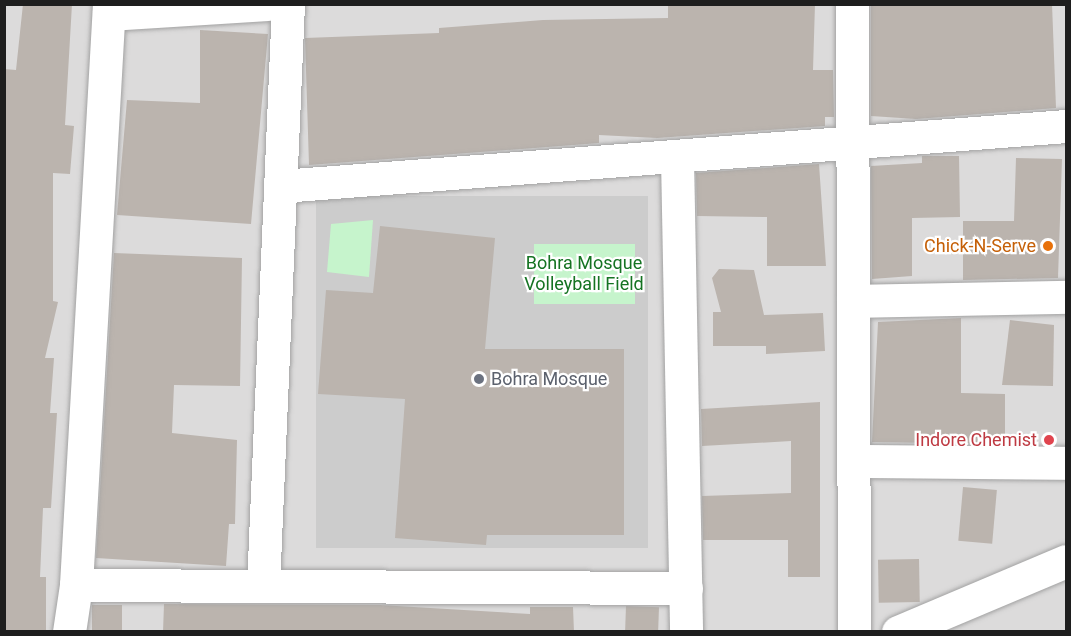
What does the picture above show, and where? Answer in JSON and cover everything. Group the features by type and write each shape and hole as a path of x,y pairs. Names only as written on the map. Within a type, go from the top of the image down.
{"street":[{"path":"69,632 76,585 109,9 267,4"},
{"path":"263,586 288,4"},
{"path":"852,4 854,632"},
{"path":"280,186 677,158 1066,126"},
{"path":"677,158 686,632"},
{"path":"853,301 1066,297"},
{"path":"854,461 1066,463"},
{"path":"898,632 1066,561"},
{"path":"76,585 686,588"}],"shaded area":[{"path":"5,5 1066,5 1066,631 5,631"},
{"name":"Bohra Mosque","path":"316,196 648,196 648,548 316,548"}],"green space":[{"path":"373,220 369,277 327,272 331,224"},
{"name":"Bohra Mosque Volleyball Field","path":"534,244 635,244 635,304 534,304"}],"building":[{"path":"23,4 72,4 65,125 74,126 70,174 53,173 53,301 58,302 45,358 54,358 50,413 57,413 51,508 43,508 40,577 46,577 46,632 4,632 4,69 16,70"},
{"path":"815,4 813,70 833,70 834,117 825,117 825,126 657,138 599,135 599,143 309,165 305,38 439,33 439,28 543,20 668,18 668,6"},
{"path":"871,4 1052,4 1056,108 916,119 871,116"},
{"path":"200,30 268,34 251,224 117,215 127,100 200,103"},
{"path":"922,156 959,156 960,217 912,218 912,276 872,279 871,166 922,163"},
{"path":"1016,158 1062,159 1058,278 963,280 963,221 1014,221"},
{"path":"819,164 826,266 767,266 767,217 697,216 696,173"},
{"path":"380,226 495,238 485,349 624,349 624,535 487,535 486,545 395,538 405,399 318,394 326,290 373,293"},
{"path":"114,253 242,258 240,386 174,385 172,433 237,440 235,524 229,524 226,566 96,558"},
{"path":"719,269 754,270 764,315 823,313 825,351 766,354 766,346 713,346 713,312 721,312 712,278"},
{"path":"961,318 961,393 1005,394 1005,444 872,442 878,322"},
{"path":"1010,320 1054,325 1053,386 1002,385"},
{"path":"820,402 820,577 788,577 788,540 703,540 702,496 791,493 791,441 702,446 701,409"},
{"path":"963,487 997,490 992,544 958,541"},
{"path":"919,559 920,602 879,603 878,560"},
{"path":"164,604 380,605 530,614 530,607 573,607 574,632 163,632"},
{"path":"92,605 122,605 122,632 92,632"},
{"path":"626,606 659,607 658,632 625,632"}],"place":[{"name":"Chick-N-Serve","path":"1048,246"},
{"name":"Bohra Mosque","path":"479,379"},
{"name":"Indore Chemist","path":"1049,440"}]}
